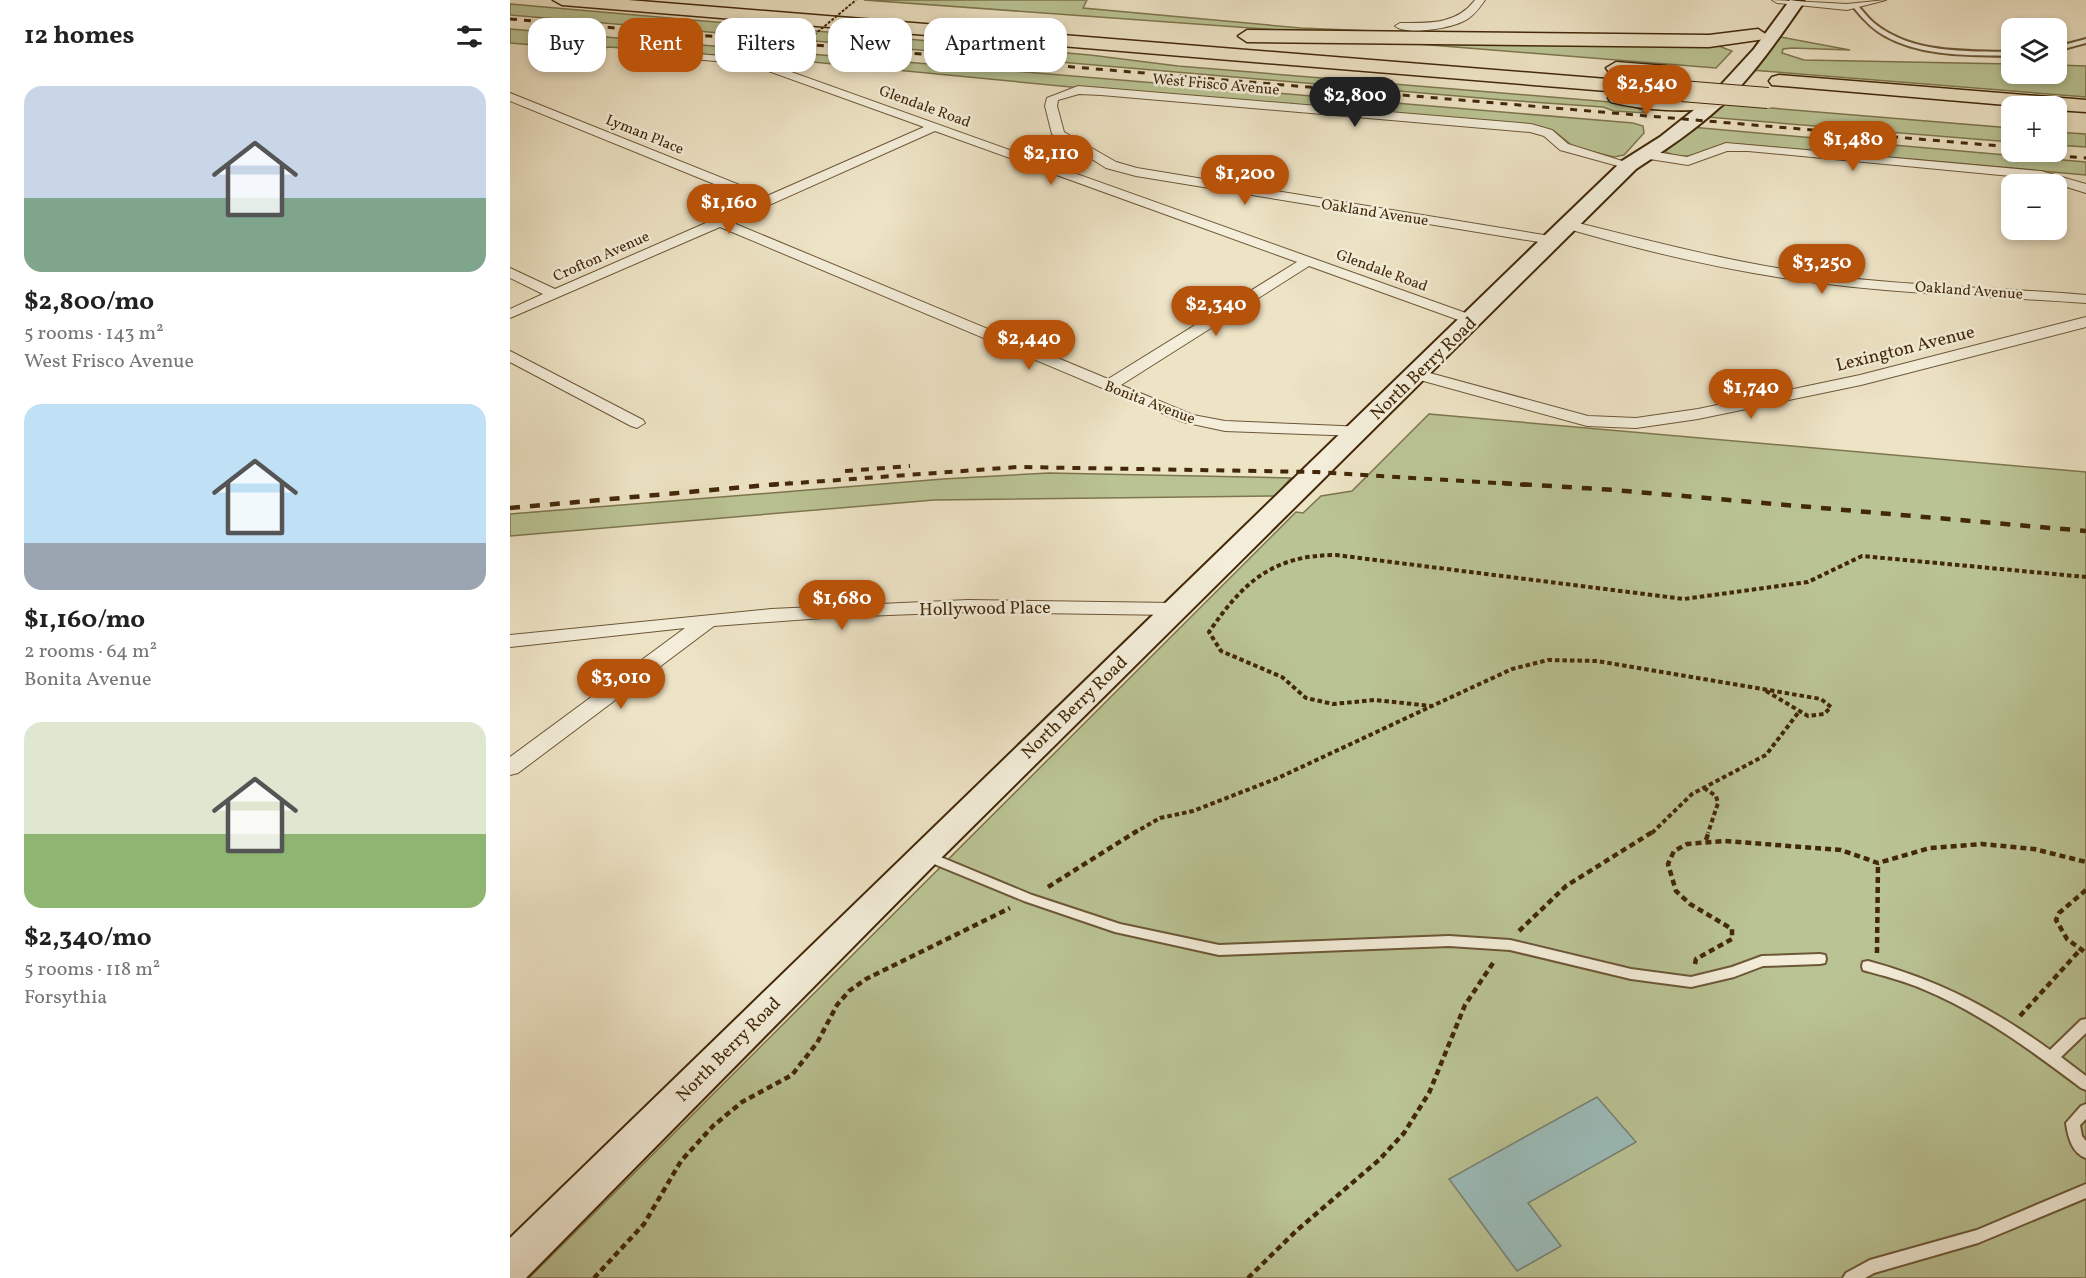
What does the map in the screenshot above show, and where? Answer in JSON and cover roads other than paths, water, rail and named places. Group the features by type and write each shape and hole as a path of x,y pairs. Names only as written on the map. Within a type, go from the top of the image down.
{"highway":[{"path":"562,0 924,30"},
{"path":"762,0 1667,72 1773,90 2001,117"},
{"path":"1215,36 1708,41 1758,34"},
{"path":"1067,41 1644,88 1773,90 2086,106"},
{"path":"1708,41 1741,57"},
{"path":"1067,45 1233,68 1685,104 1715,102"},
{"path":"1614,98 1658,113 1664,125"},
{"path":"2067,123 2086,124"}],"main road":[{"path":"1741,57 1758,34 1797,1"},
{"path":"1741,57 1797,1"},
{"name":"North Berry Road","path":"510,1266 923,855 1560,232 1636,160 1666,141 1715,102 1741,57"},
{"name":"North Berry Road","path":"1636,160 1651,137 1710,79"}],"street":[{"path":"1400,26 1426,26 1459,21 1469,15 1480,0"},
{"path":"1777,0 1856,7 1881,0"},
{"name":"Glendale Road","path":"703,57 751,61 1472,320"},
{"name":"West Frisco Avenue","path":"1078,90 1531,128 1548,133 1564,147 1636,160 1688,161 1726,147 1748,147 2004,171 2071,182 2086,189"},
{"name":"Oakland Avenue","path":"1078,90 1053,98 1051,106 1058,134 1111,165 1137,172 1560,232 1786,274 1838,281 2086,299"},
{"name":"Lyman Place","path":"510,97 768,201"},
{"name":"Crofton Avenue","path":"510,314 935,127"},
{"path":"1104,189 1137,172"},
{"name":"Bonita Avenue","path":"720,222 1171,413 1208,424 1359,431"},
{"path":"1108,386 1308,261"},
{"path":"510,272 555,294"},
{"name":"Lexington Avenue","path":"1415,374 1587,421 1636,423 1698,414 1861,380 2086,322"},
{"path":"510,356 637,423"},
{"name":"Hollywood Place","path":"510,641 708,621 866,611 1031,606 1174,609"},
{"path":"510,768 708,621"}],"lane":[{"path":"1856,7 1866,22 1879,30 1928,50 2001,53"},
{"path":"2067,45 2086,41"},
{"path":"923,855 1028,898 1119,930 1219,950 1449,941 1510,945 1631,974 1691,982 1734,972 1762,961 1820,958"},
{"path":"1873,968 1926,982 1955,996 2009,1028 2086,1084"},
{"path":"2051,1058 2086,1024"},
{"path":"2086,1110 2073,1123 2075,1138 2086,1152"},
{"path":"1851,1278 1870,1267 1978,1236 2086,1191"}],"water":[{"path":"1597,1097 1636,1142 1528,1203 1561,1246 1517,1271 1449,1179"}],"railway":[{"path":"510,19 2001,146"},
{"path":"2067,156 2086,158"},
{"path":"845,471 910,466"},
{"path":"769,485 1018,467 1317,472 1527,485"},
{"path":"510,508 790,483"},
{"path":"1502,483 1614,490 2086,531"}]}
